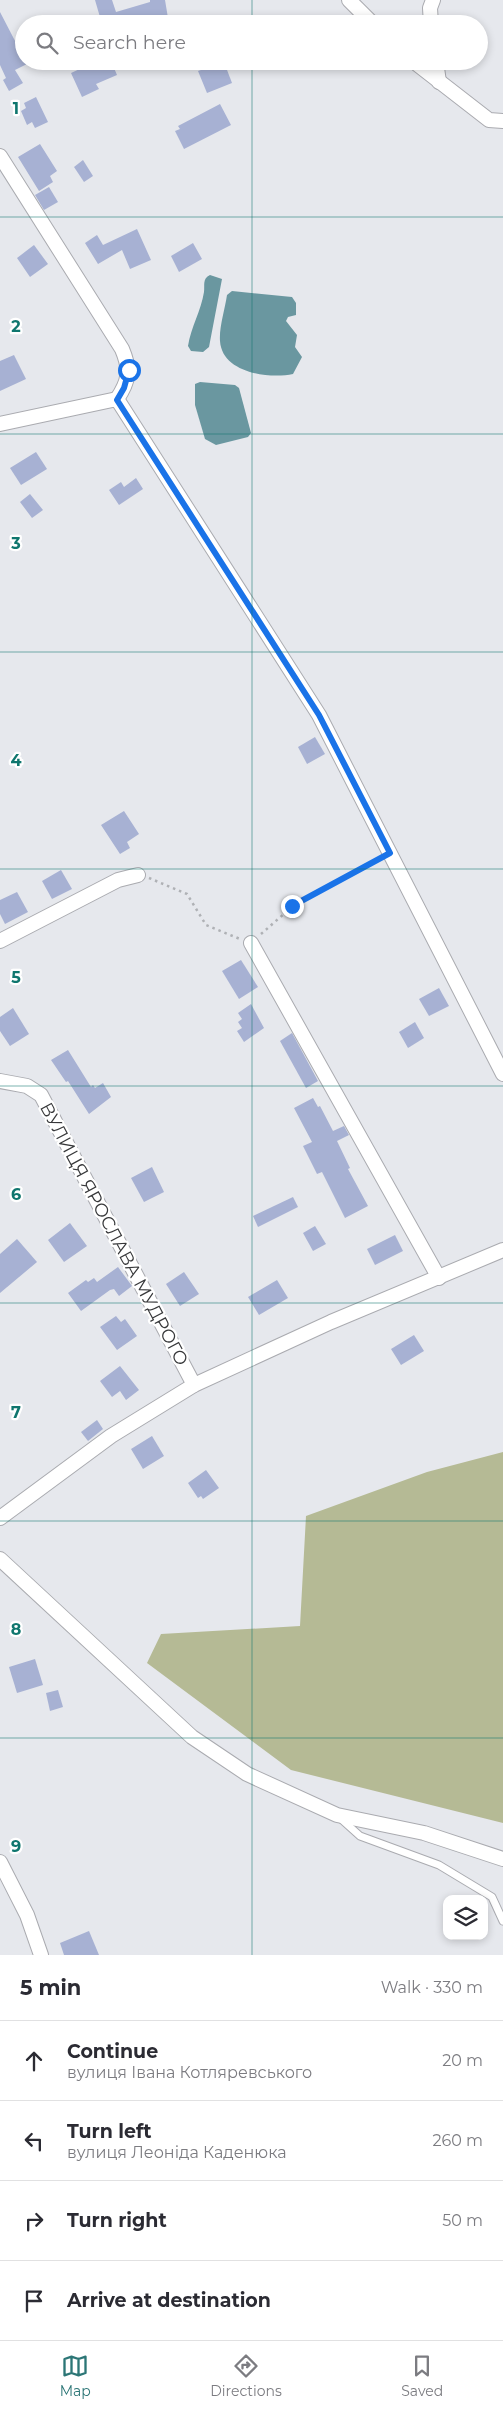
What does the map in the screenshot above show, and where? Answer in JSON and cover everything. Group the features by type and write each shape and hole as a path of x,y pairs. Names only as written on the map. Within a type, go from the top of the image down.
{"street":[{"path":"349,0 364,15"},
{"path":"430,15 430,8 433,0"},
{"path":"425,70 490,120 503,122"},
{"path":"438,70 440,82"},
{"path":"0,156 122,349 129,370 124,388 117,400 0,424"},
{"path":"117,400 319,715 503,1074"},
{"path":"0,941 118,880 138,875"},
{"path":"251,944 439,1278"},
{"name":"ВУЛИЦЯ ЯРОСЛАВА МУДРОГО","path":"0,1081 27,1086 41,1095 194,1385"},
{"name":"ВУЛИЦЯ ЯРОСЛАВА МУДРОГО","path":"0,1518 111,1436 194,1385 331,1322 503,1250"},
{"path":"0,1559 192,1737 247,1774 337,1815 424,1832 503,1859"},
{"path":"0,1862 24,1908 41,1955"}],"lane":[{"path":"337,1815 360,1836 439,1865 492,1897 503,1921"}],"path":[{"path":"138,875 158,880 187,894 206,925 251,944 292,906 390,853"}],"green space":[{"path":"503,1452 503,1823 291,1770 147,1663 161,1634 300,1626 306,1516 427,1472"}],"water":[{"path":"210,275 222,279 209,347 203,352 191,351 188,346 189,339 203,299 205,280"},
{"path":"232,291 292,297 296,303 296,315 288,317 286,321 297,335 295,347 302,357 293,374 272,375 248,371 238,367 223,352 220,341 221,324 227,295"},
{"path":"200,382 235,385 239,388 251,433 248,437 216,445 205,439 195,405 195,384"}],"building":[{"path":"95,0 112,0 116,12 150,2 150,0 165,0 168,15 156,15 99,15"},
{"path":"0,12 15,41 15,70 23,83 9,91 3,80 6,78 0,65"},
{"path":"78,70 115,70 117,75 96,84 99,89 82,97 71,73"},
{"path":"227,70 232,83 207,93 198,71"},
{"path":"36,97 48,122 35,128 32,122 27,125 21,111 26,108 24,103"},
{"path":"220,104 231,125 184,149 175,131 180,129 178,126"},
{"path":"40,144 57,171 50,176 53,182 39,191 18,157"},
{"path":"83,160 93,176 84,182 74,167"},
{"path":"49,187 58,202 44,210 35,195"},
{"path":"137,229 151,260 130,269 122,250 98,264 85,243 97,235 103,245"},
{"path":"193,243 202,259 179,272 171,256"},
{"path":"34,245 48,264 30,277 17,258"},
{"path":"14,355 26,379 0,391 0,361"},
{"path":"36,452 47,469 21,485 10,468"},
{"path":"136,478 143,489 119,505 109,490 121,482 124,487"},
{"path":"30,494 43,510 32,518 20,502"},
{"path":"315,737 325,754 307,764 298,747"},
{"path":"124,811 139,834 127,842 130,848 120,854 101,825"},
{"path":"61,870 72,889 52,899 42,881"},
{"path":"17,892 28,912 5,924 0,914 0,900"},
{"path":"241,960 258,987 239,999 222,971"},
{"path":"439,988 449,1006 429,1016 419,999"},
{"path":"251,1004 264,1028 244,1042 237,1031 242,1028 238,1022 242,1019 238,1013"},
{"path":"13,1008 29,1034 10,1046 0,1031 0,1017"},
{"path":"415,1022 424,1038 408,1048 399,1032"},
{"path":"292,1033 318,1081 306,1088 280,1041"},
{"path":"68,1050 91,1087 93,1085 95,1088 103,1083 111,1097 89,1114 68,1081 66,1082 51,1060"},
{"path":"313,1098 318,1107 320,1106 333,1131 344,1126 349,1135 337,1141 350,1168 348,1169 368,1206 345,1218 322,1172 317,1174 303,1146 312,1142 294,1108"},
{"path":"152,1167 164,1192 144,1202 131,1178"},
{"path":"293,1197 298,1207 258,1227 253,1216"},
{"path":"70,1223 87,1246 64,1262 48,1240"},
{"path":"315,1226 326,1244 313,1251 303,1233"},
{"path":"395,1235 403,1251 375,1265 367,1249"},
{"path":"17,1239 37,1262 0,1293 0,1254"},
{"path":"118,1267 132,1286 119,1296 114,1289 110,1290 81,1311 68,1293 86,1280 88,1282 94,1278 97,1282"},
{"path":"184,1272 199,1294 180,1306 166,1284"},
{"path":"277,1280 288,1298 259,1315 248,1297"},
{"path":"116,1316 121,1322 125,1319 137,1336 117,1350 100,1327"},
{"path":"414,1335 424,1351 401,1365 391,1349"},
{"path":"120,1366 139,1390 126,1400 120,1391 112,1397 100,1381"},
{"path":"97,1420 103,1429 88,1441 81,1432"},
{"path":"152,1436 164,1456 143,1469 131,1449"},
{"path":"206,1470 219,1488 203,1499 201,1496 198,1498 188,1483"},
{"path":"35,1659 43,1685 17,1693 9,1667"},
{"path":"58,1690 63,1707 50,1711 46,1693"},
{"path":"89,1931 99,1955 64,1955 60,1943"}],"route":[{"path":"129,370 128,379 117,400 319,715 390,853 292,906"}]}
